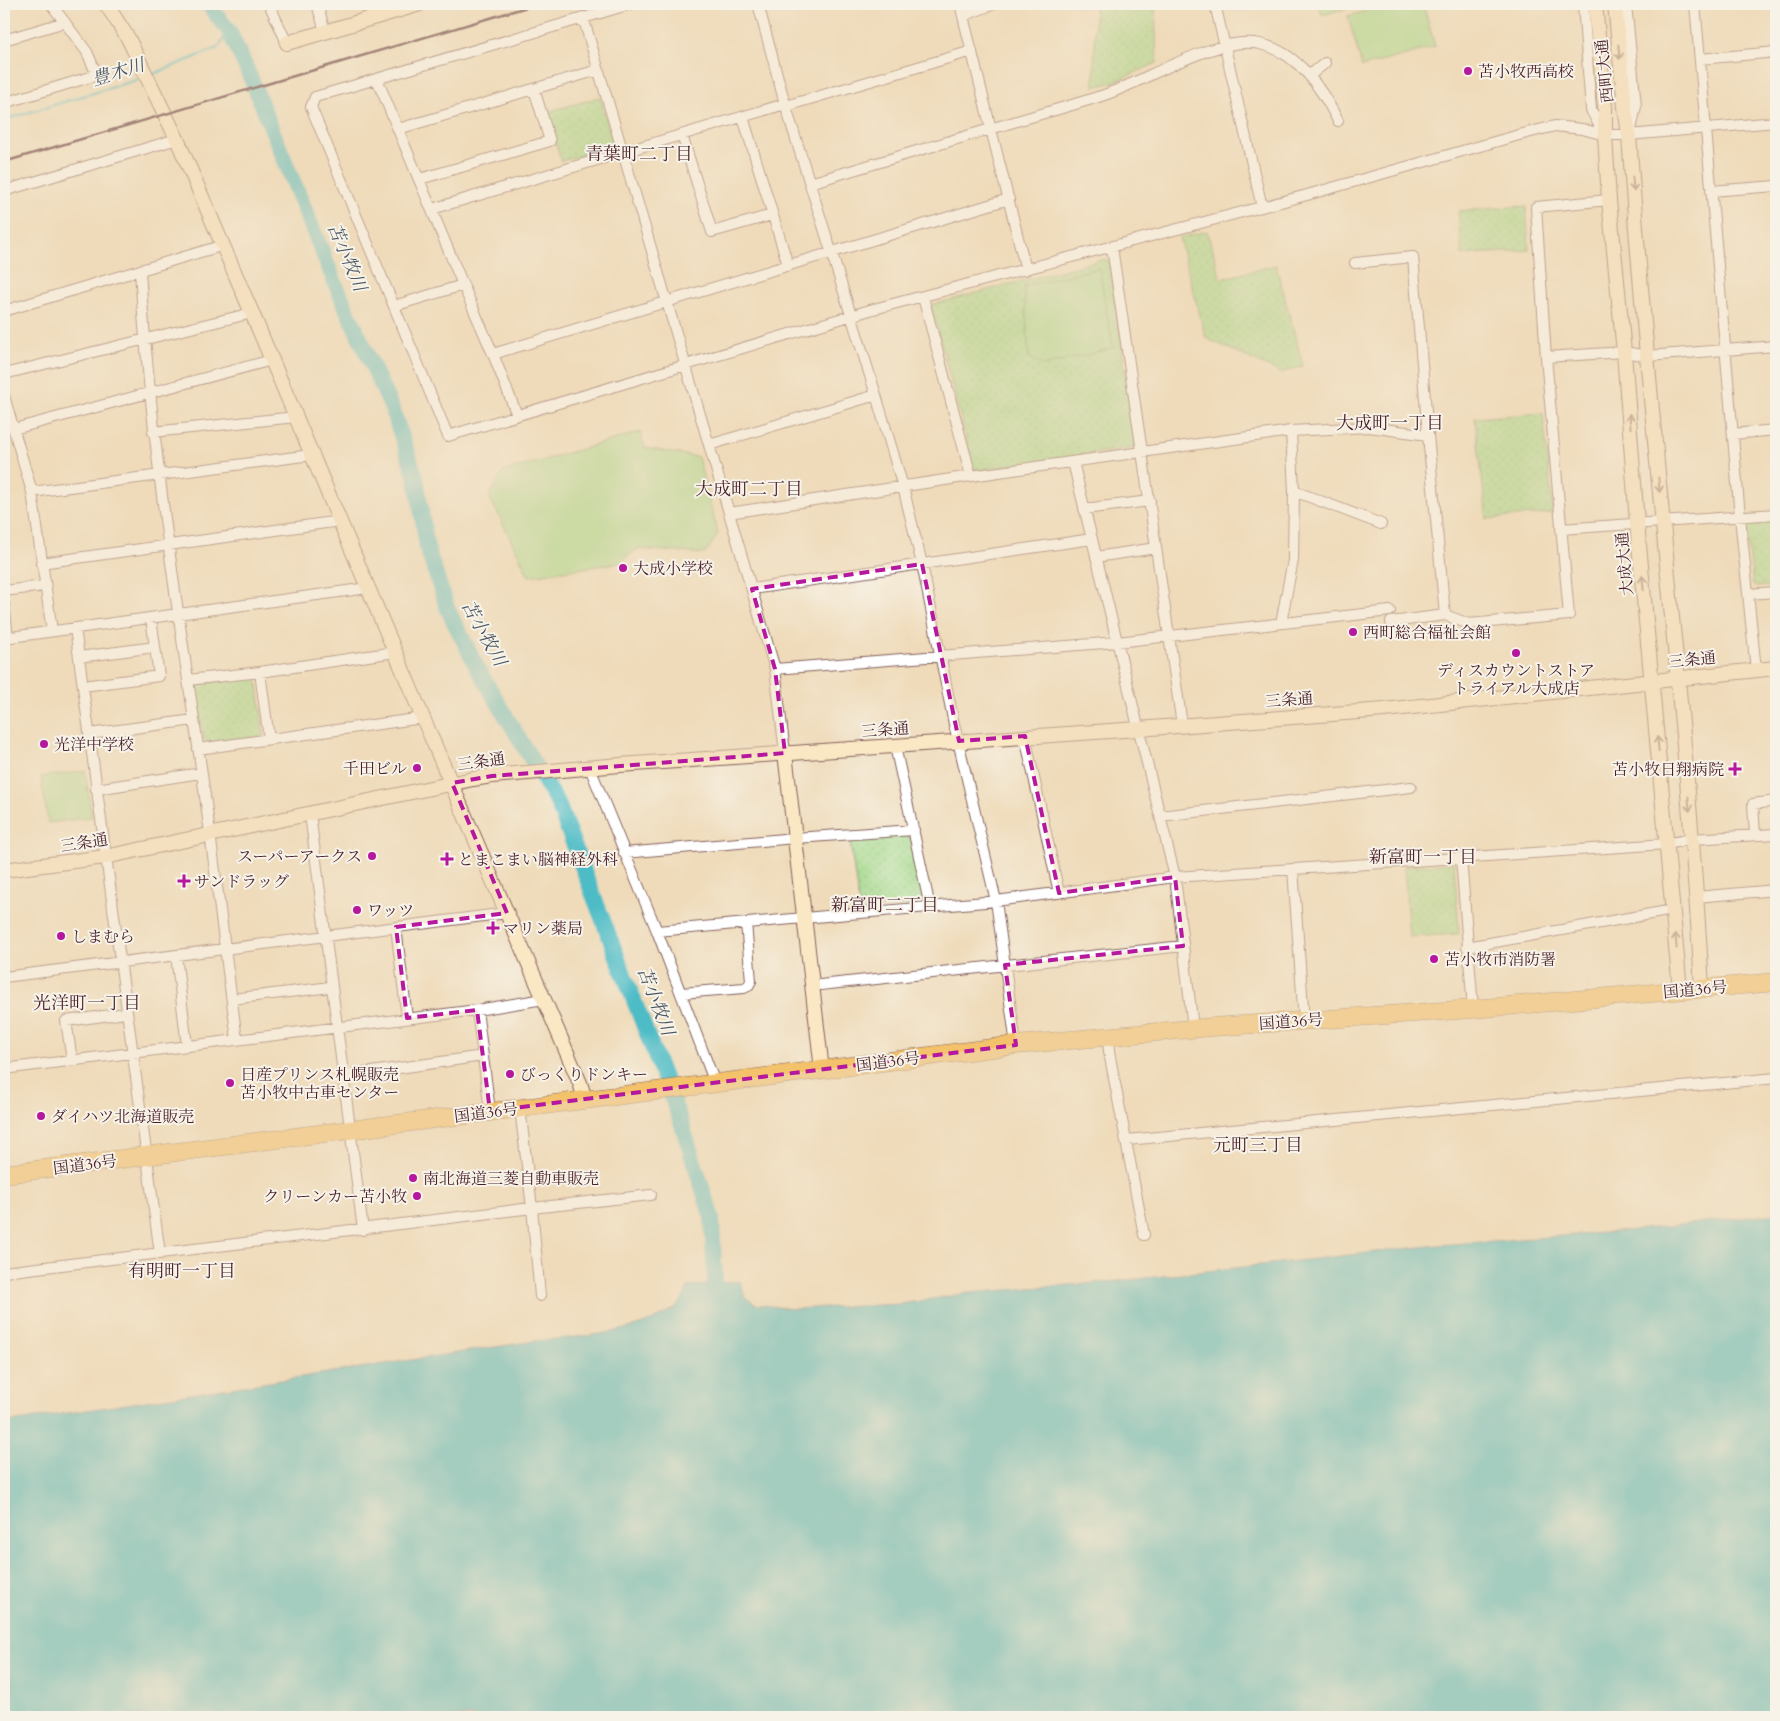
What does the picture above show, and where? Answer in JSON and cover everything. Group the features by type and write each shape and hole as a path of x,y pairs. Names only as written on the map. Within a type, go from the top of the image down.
{"highway":[{"name":"国道36号","path":"4,1174 628,1093 1108,1035 1473,1009 1776,982"}],"street":[{"path":"4,103 97,75 87,52 51,4"},
{"path":"106,4 128,38 177,139 224,245 423,718 580,1083 585,1099"},
{"path":"269,4 287,42 325,31 378,10 420,4"},
{"path":"317,4 325,31"},
{"path":"631,4 315,97 311,107 448,436 852,316 1262,207 1555,126 1582,128 1604,135 1630,135 1776,122"},
{"path":"758,4 786,105 876,395 922,564 959,742 996,901 1016,1045"},
{"path":"960,4 1026,270"},
{"path":"963,16 994,4"},
{"path":"1214,4 1262,207"},
{"path":"1583,4 1591,110 1604,135"},
{"name":"西町大通","path":"1596,4 1605,108 1604,135"},
{"name":"西町大通","path":"1615,4 1625,107 1630,135"},
{"path":"1626,4 1636,106 1630,135 1648,356 1679,678 1702,988"},
{"path":"1695,4 1740,517 1756,670"},
{"path":"583,18 775,669 822,1070"},
{"path":"4,40 65,22"},
{"path":"810,183 1108,94 1224,45 1258,44 1273,47 1284,54 1310,75 1328,100 1338,121"},
{"path":"432,209 972,51"},
{"path":"1700,59 1776,52"},
{"path":"1310,75 1325,63"},
{"path":"398,129 598,70"},
{"path":"377,79 463,285 494,354 517,415"},
{"path":"420,179 550,141 534,89"},
{"path":"743,117 788,265"},
{"path":"682,135 712,232 772,215"},
{"name":"大成大通","path":"1604,135 1680,990"},
{"path":"4,191 177,139"},
{"path":"1711,191 1776,186"},
{"path":"494,354 1009,199"},
{"path":"775,669 1116,642 1281,623 1391,616 1445,615 1469,624 1569,615 1546,357 1536,207 1610,200"},
{"path":"4,311 224,245"},
{"path":"1112,247 1182,725"},
{"path":"1355,263 1413,257 1445,615"},
{"path":"140,271 149,394 159,476 237,1040"},
{"path":"394,306 463,285"},
{"path":"923,297 971,476"},
{"path":"4,374 252,313"},
{"path":"1546,357 1624,352 1648,356 1776,346"},
{"path":"14,429 272,360"},
{"path":"709,445 876,395"},
{"path":"4,396 32,492 52,632"},
{"path":"154,432 296,417"},
{"path":"729,513 971,476 1291,431 1369,427 1428,435"},
{"path":"1733,434 1776,430"},
{"path":"1281,623 1293,560 1294,491 1291,431"},
{"path":"32,492 311,454"},
{"path":"1073,462 1175,877 1193,1028"},
{"path":"1294,491 1381,524"},
{"path":"1084,509 1150,501"},
{"path":"1561,529 1776,514"},
{"path":"41,563 340,521"},
{"path":"752,589 1092,539"},
{"path":"1096,557 1156,548"},
{"path":"4,591 44,586"},
{"path":"4,604 6,638 368,588"},
{"path":"1748,594 1776,592"},
{"path":"83,686 159,676 151,618"},
{"path":"75,628 160,1254"},
{"path":"79,657 155,647"},
{"path":"188,680 260,672 395,652"},
{"name":"三条通","path":"4,870 105,857 492,776 1401,708 1776,668"},
{"path":"260,672 269,739"},
{"path":"198,749 423,718"},
{"path":"89,734 194,720"},
{"path":"1024,736 1059,893"},
{"path":"895,746 930,907"},
{"path":"590,768 681,993 709,1084"},
{"path":"96,789 201,773"},
{"path":"1160,816 1411,787"},
{"path":"1755,835 1753,804 1776,802"},
{"path":"310,814 363,1230"},
{"path":"624,853 914,830"},
{"path":"657,931 996,901 1175,877 1666,844 1692,838 1776,834"},
{"path":"1461,858 1473,1009"},
{"path":"1293,869 1304,1021"},
{"path":"1696,897 1776,890"},
{"path":"1467,947 1673,910"},
{"path":"4,977 507,913"},
{"path":"681,993 744,988 748,986 751,981 746,923"},
{"path":"396,927 407,1018"},
{"path":"811,986 1183,946"},
{"path":"176,955 187,1046"},
{"path":"232,999 331,987"},
{"path":"4,1070 477,1010 544,999"},
{"path":"477,1010 490,1112"},
{"path":"72,1060 66,1021 126,1013"},
{"path":"1108,1035 1109,1052 1144,1235"},
{"path":"343,1076 483,1056"},
{"path":"1127,1140 1776,1078"},
{"path":"520,1108 540,1296"},
{"path":"4,1272 651,1195"}],"highlighted area":[{"path":"922,564 959,741 1025,736 1059,893 1175,877 1183,946 1005,965 1016,1045 490,1111 477,1010 407,1018 396,927 507,913 452,783 492,776 785,753 775,669 752,589"}],"green space":[{"path":"1095,4 1155,4 1157,63 1114,82 1094,87"},
{"path":"1319,4 1364,4 1322,15"},
{"path":"1391,4 1423,4 1435,47 1362,67 1348,16"},
{"path":"600,97 614,146 561,161 547,112"},
{"path":"1526,206 1529,250 1462,255 1458,211"},
{"path":"1207,231 1221,279 1276,265 1303,366 1281,373 1206,338 1179,238"},
{"path":"1105,259 1109,261 1136,443 1132,448 978,470 974,469 931,305"},
{"path":"1099,268 1113,348 1043,366 1029,357 1024,286"},
{"path":"1543,413 1553,513 1487,519 1475,418"},
{"path":"640,432 645,448 698,457 718,534 705,554 637,549 619,563 529,576 489,496 503,472"},
{"path":"1776,520 1776,585 1756,587 1753,584 1746,527 1750,522"},
{"path":"257,677 264,736 208,743 204,739 195,687 197,684"},
{"path":"85,771 92,817 48,823 41,777"},
{"path":"906,834 910,836 925,899 922,904 865,908 859,905 851,838"},
{"path":"1454,863 1459,934 1409,937 1404,866"}],"water":[{"path":"1776,1214 1776,1717 4,1717 4,1423 534,1341 606,1333 643,1324 659,1317 678,1305 688,1287 740,1281 745,1297 755,1304 793,1309 901,1304 968,1293 1119,1281 1438,1245 1617,1232"}],"waterway":[{"name":"苫小牧川","path":"208,4 229,31 250,76 335,283 392,409 416,477 427,548 448,610 478,669 558,804 681,1122 712,1218 715,1284"},
{"name":"豊木川","path":"151,75 218,48 229,31"},
{"name":"豊木川","path":"4,120 143,78"}],"railway":[{"path":"4,162 537,4"}],"place":[{"name":"苫小牧西高校","path":"1468,71"},
{"name":"大成小学校","path":"623,568"},
{"name":"西町総合福祉会館","path":"1353,632"},
{"name":"ディスカウントストア トライアル大成店","path":"1516,653"},
{"name":"光洋中学校","path":"44,744"},
{"name":"千田ビル","path":"417,768"},
{"name":"苫小牧日翔病院","path":"1735,769"},
{"name":"スーパーアークス","path":"372,856"},
{"name":"とまこまい脳神経外科","path":"447,859"},
{"name":"サンドラッグ","path":"184,881"},
{"name":"ワッツ","path":"357,910"},
{"name":"マリン薬局","path":"493,928"},
{"name":"しまむら","path":"61,936"},
{"name":"苫小牧市消防署","path":"1434,959"},
{"name":"びっくりドンキー","path":"510,1074"},
{"name":"日産プリンス札幌販売 苫小牧中古車センター","path":"230,1083"},
{"name":"ダイハツ北海道販売","path":"41,1116"},
{"name":"南北海道三菱自動車販売","path":"413,1178"},
{"name":"クリーンカー苫小牧","path":"417,1196"}],"district":[{"name":"青葉町二丁目","path":"639,154"},
{"name":"大成町一丁目","path":"1390,423"},
{"name":"大成町二丁目","path":"749,489"},
{"name":"新富町一丁目","path":"1423,857"},
{"name":"新富町二丁目","path":"885,905"},
{"name":"光洋町一丁目","path":"87,1003"},
{"name":"元町三丁目","path":"1258,1145"},
{"name":"有明町一丁目","path":"182,1271"}]}
